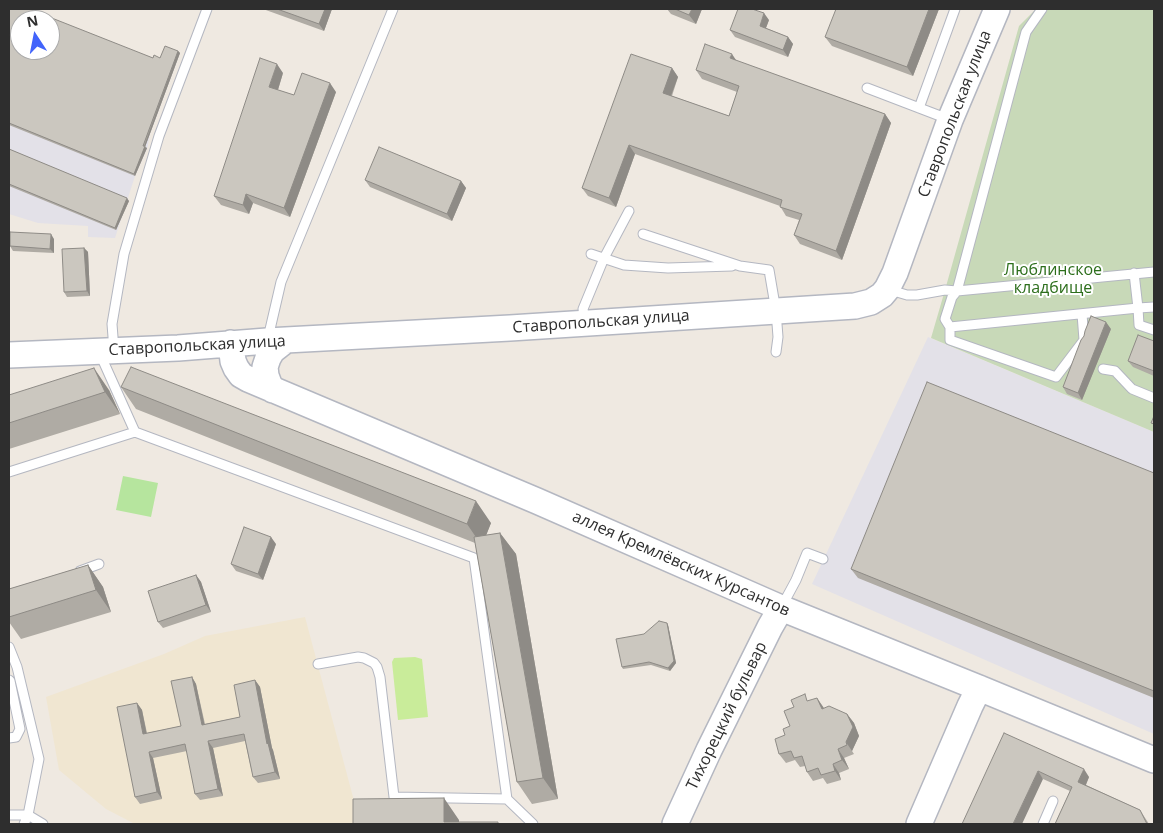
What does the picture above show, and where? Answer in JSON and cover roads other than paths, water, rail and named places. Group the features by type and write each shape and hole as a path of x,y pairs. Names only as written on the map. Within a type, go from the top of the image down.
{"street":[{"name":"Ставропольская улица","path":"9,354 178,348 231,343 855,306 871,302 882,295 887,289 895,273 950,120 996,9"},
{"path":"273,390 266,376 266,367 268,358 277,341"},
{"path":"231,343 236,368 248,380"},
{"name":"аллея Кремлёвских Курсантов","path":"178,348 248,380 537,501 781,608 1154,760"},
{"name":"Тихорецкий бульвар","path":"675,824 709,750 781,608"},
{"path":"919,824 979,688"}],"lane":[{"path":"135,432 107,351 124,254 159,136 207,9"},
{"path":"277,341 282,297 281,282 393,9"},
{"path":"919,108 955,9"},
{"path":"1042,9 1026,32 957,291 952,296 946,319 950,326 950,340 1056,377 1084,340 1082,314"},
{"path":"867,88 950,120"},
{"path":"586,323 583,309 604,258 629,211"},
{"path":"643,234 740,266"},
{"path":"591,254 624,265 668,268 740,266 769,270 776,311 778,337 776,352"},
{"path":"887,289 907,295 917,295 946,290 957,291 1154,272"},
{"path":"1134,273 1140,325 1154,330"},
{"path":"950,326 1154,307"},
{"path":"1104,369 1115,371 1132,389 1154,398"},
{"path":"9,472 135,432 474,558 508,798 533,824"},
{"path":"781,608 796,580 807,553 823,559"},
{"path":"73,574 99,564"},
{"path":"9,647 17,667 38,759 28,815 24,824"},
{"path":"318,664 358,657 374,663 377,667 380,677 394,797 508,798"},
{"path":"9,680 20,729 16,737 9,738"},
{"path":"1043,824 1053,801"},
{"path":"9,815 28,815 43,824"}],"park label":[{"name":"Люблинское кладбище","path":"1053,279"}]}
